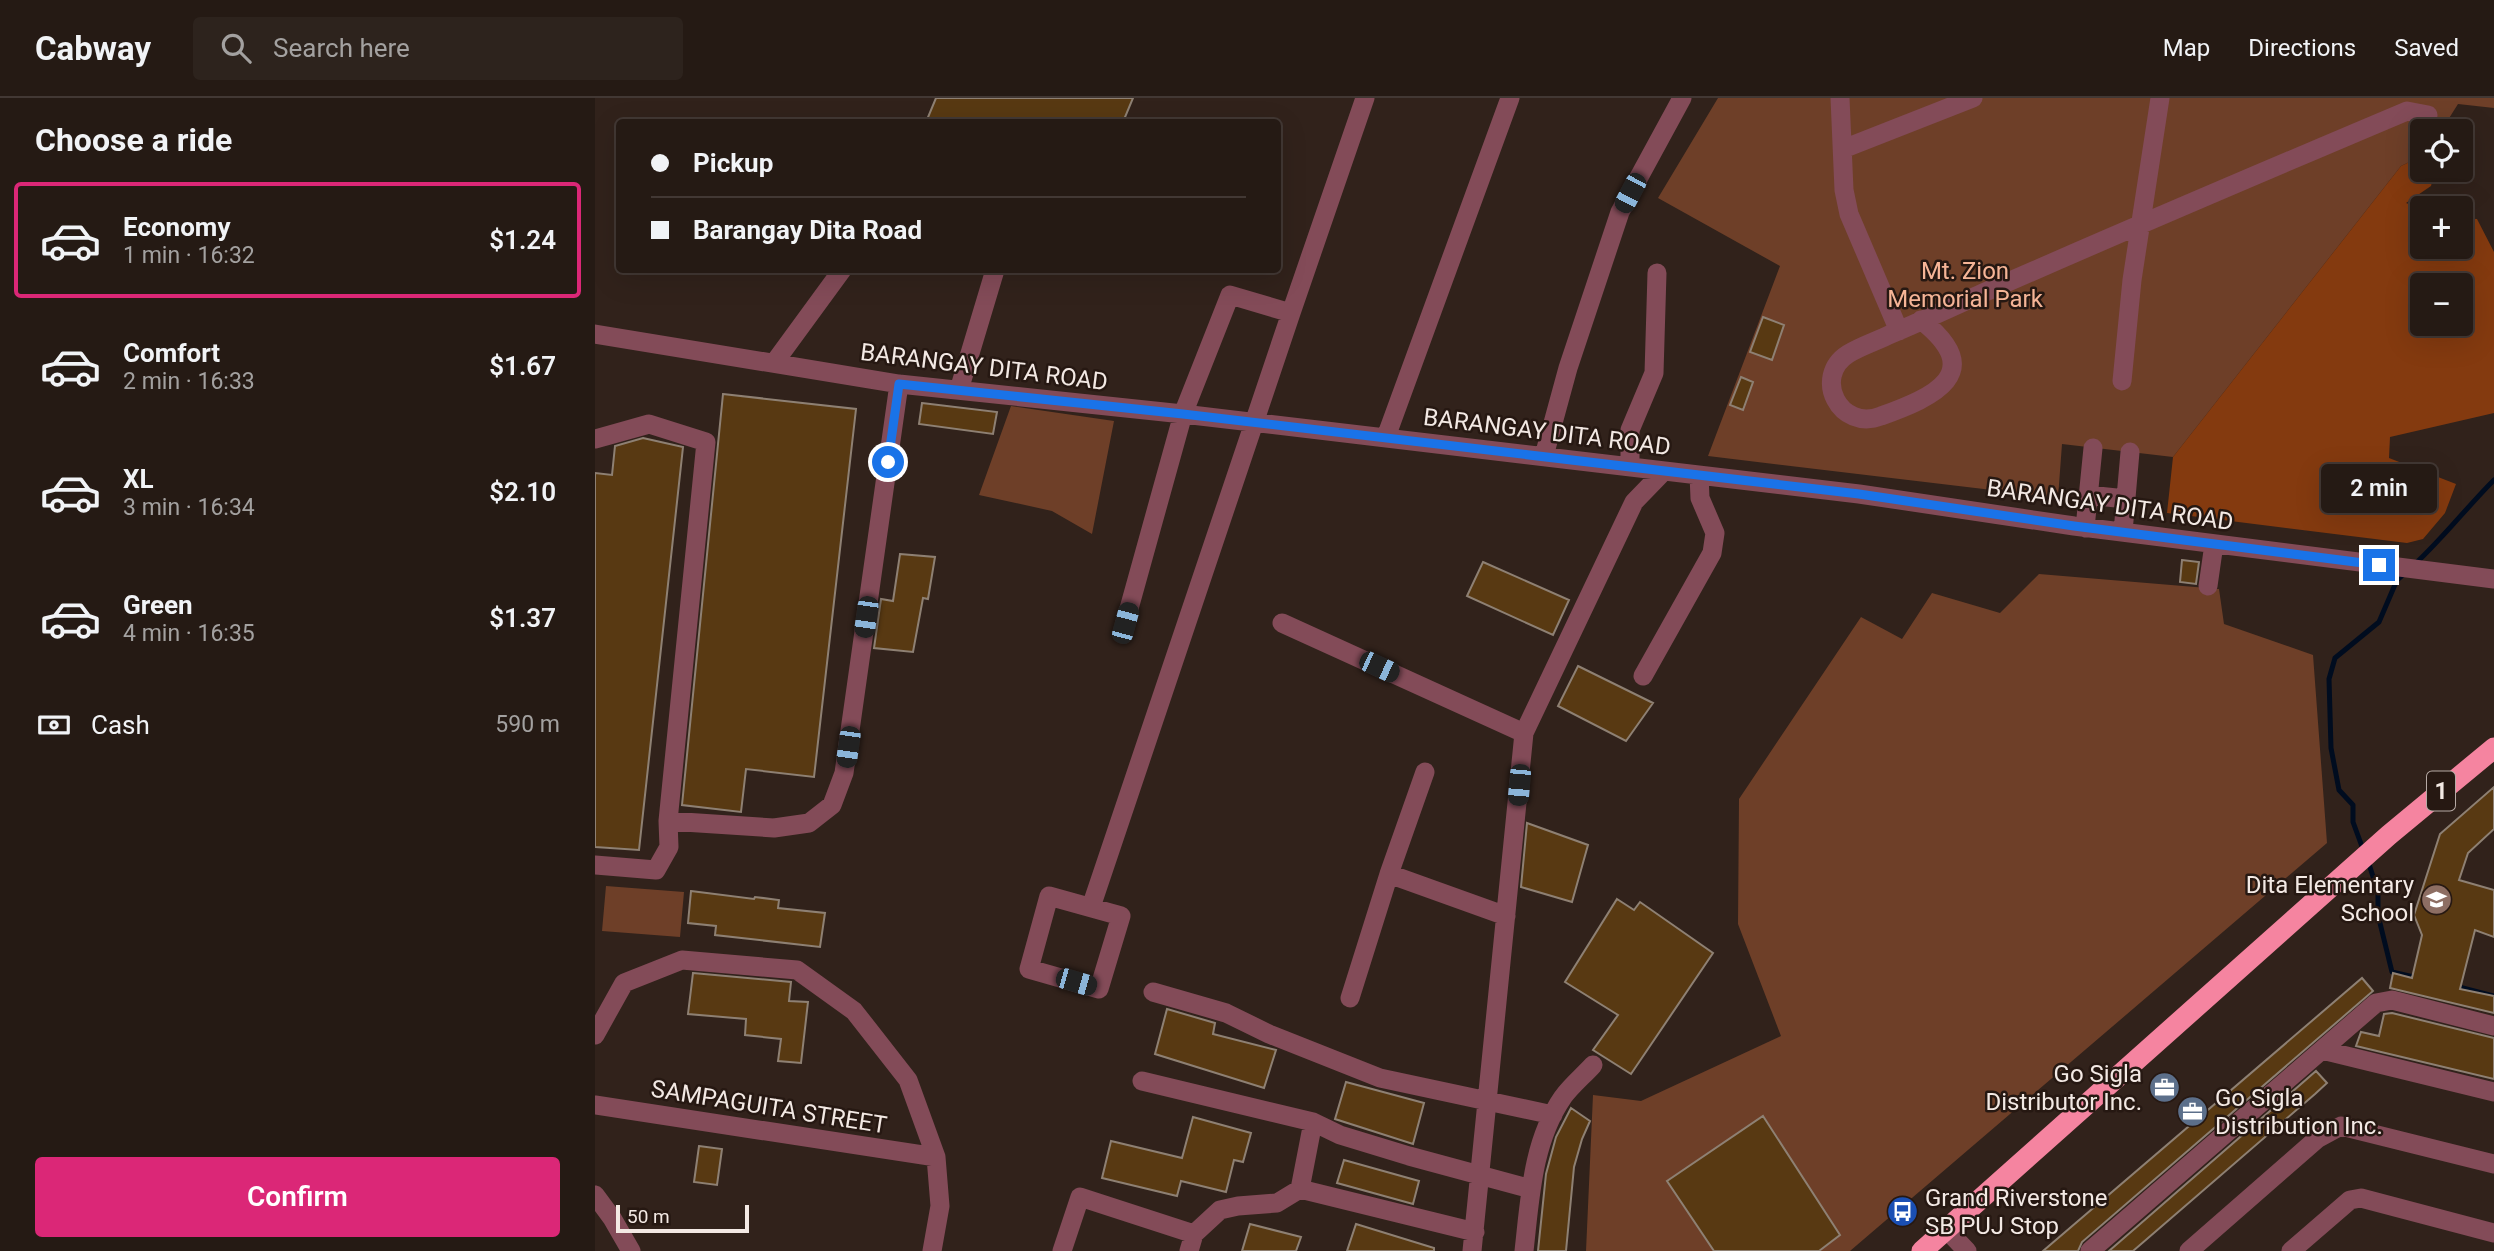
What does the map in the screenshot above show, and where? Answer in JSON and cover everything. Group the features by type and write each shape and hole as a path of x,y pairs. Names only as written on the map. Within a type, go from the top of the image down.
{"highway":[{"name":"1","path":"1929,1249 2389,835 2494,748"}],"street":[{"path":"1091,907 1364,98"},
{"path":"1386,437 1510,98"},
{"path":"1545,456 1568,368 1620,212 1682,98"},
{"path":"1840,98 1845,190 1849,214 1899,331"},
{"path":"1843,149 1973,98"},
{"path":"2122,381 2140,224 2160,98"},
{"path":"1921,320 1939,335 1951,355 1950,374 1945,382 1927,398 1878,418 1859,419 1850,416 1833,394 1832,376 1848,354 1921,320 2140,224 2404,104 2428,115"},
{"path":"774,363 840,273"},
{"path":"959,390 994,273"},
{"path":"1630,466 1630,430 1654,373 1657,273"},
{"path":"1125,623 1183,414 1230,295 1290,313"},
{"name":"BARANGAY DITA ROAD","path":"595,334 899,384 1630,466 1859,494 2085,528 2494,579"},
{"path":"668,821 774,828 809,823 832,805 845,773 899,384"},
{"path":"595,439 649,424 706,442 668,821 669,847 656,870 595,864"},
{"path":"2085,528 2093,448"},
{"path":"2123,532 2130,452"},
{"path":"1300,1189 1473,1241 1524,733 1634,502 1664,471"},
{"path":"1643,676 1712,553 1715,533 1700,498 1699,475"},
{"path":"2088,495 2126,499"},
{"path":"2208,586 2214,544"},
{"path":"1283,623 1524,733"},
{"path":"1350,998 1388,874 1425,772"},
{"path":"1388,874 1506,916"},
{"path":"1049,896 1091,907 1121,916 1099,989 1029,969 1049,896"},
{"path":"595,1035 624,983 682,960 797,970 855,1011 908,1080 936,1157 940,1206 932,1251"},
{"path":"1153,992 1226,1013 1269,1034 1380,1078 1553,1115"},
{"path":"2091,1251 2376,1003 2392,1000 2494,1026"},
{"path":"2322,1050 2494,1092"},
{"path":"1524,1251 1531,1189 1542,1135 1563,1096 1593,1065"},
{"path":"1142,1082 1161,1084 1313,1122 1352,1139 1531,1189"},
{"name":"SAMPAGUITA STREET","path":"595,1105 936,1157"},
{"path":"1062,1251 1080,1197 1191,1243 1220,1210 1277,1203 1300,1189 1313,1122"},
{"path":"2189,1251 2317,1139 2341,1126 2494,1164"},
{"path":"595,1195 631,1251"},
{"path":"2291,1251 2350,1200 2361,1198 2494,1233"},
{"path":"1947,1230 1967,1251"}],"green space":[{"name":"Mt. Zion Memorial Park","path":"1718,98 2494,98 2494,108 2458,104 2449,119 2410,119 2410,162 2401,166 2173,457 2062,444 2058,498 1708,456 1780,266 1658,198"},
{"path":"1011,406 1114,421 1092,534 1052,511 979,495"},
{"path":"2039,574 2219,589 2224,624 2313,655 2327,843 1850,1251 1586,1251 1593,1095 1641,1101 1781,1036 1738,924 1739,799 1861,617 1902,639 1932,593 2000,613"},
{"path":"606,886 684,892 680,937 602,931"}],"shaded area":[{"path":"2410,162 2410,182 2432,182 2431,186 2416,196 2410,196 2410,200 2406,203 2410,204 2410,259 2473,259 2473,219 2477,219 2494,252 2494,413 2390,437 2389,458 2456,484 2445,513 2423,539 2407,543 2167,513 2173,457 2401,166"}],"building":[{"path":"936,98 1133,98 1124,119 927,119"},
{"path":"1763,317 1784,325 1772,360 1750,352"},
{"path":"1741,377 1753,382 1743,410 1730,405"},
{"path":"723,394 856,409 814,777 746,769 741,812 682,805"},
{"path":"922,403 997,412 993,434 919,424"},
{"path":"643,438 683,447 639,850 595,847 595,473 612,475 615,446"},
{"path":"900,554 935,557 928,599 923,598 913,652 874,648 881,599 893,601"},
{"path":"2182,560 2199,562 2196,584 2180,582"},
{"path":"1483,562 1569,600 1553,635 1467,596"},
{"path":"1578,666 1653,703 1626,741 1558,706"},
{"path":"2494,787 2494,829 2468,853 2459,880 2494,890 2494,937 2475,930 2460,989 2494,996 2494,1013 2390,988 2393,973 2412,978 2422,935 2414,915 2440,834"},
{"path":"1527,823 1588,845 1572,902 1521,887"},
{"path":"691,891 779,900 778,908 825,913 820,947 715,935 716,926 688,923"},
{"path":"1617,899 1634,910 1640,902 1713,953 1631,1074 1593,1050 1618,1015 1565,982"},
{"path":"693,973 791,982 789,1001 808,1002 801,1063 778,1061 781,1039 745,1035 746,1019 688,1014"},
{"path":"2362,978 2373,991 2082,1242 2078,1251 2043,1251"},
{"path":"1167,1009 1215,1023 1213,1034 1276,1050 1264,1088 1155,1054"},
{"path":"2392,1013 2494,1038 2494,1079 2356,1046 2361,1032 2379,1036 2384,1014"},
{"path":"2316,1071 2327,1083 2315,1094 2133,1251 2109,1251"},
{"path":"1346,1082 1424,1103 1413,1144 1335,1119"},
{"path":"1571,1108 1590,1121 1574,1167 1566,1251 1538,1251 1546,1174 1556,1137"},
{"path":"1763,1116 1840,1235 1819,1251 1714,1251 1667,1181"},
{"path":"1193,1117 1251,1133 1243,1162 1234,1160 1226,1192 1181,1181 1177,1196 1102,1178 1111,1141 1182,1158"},
{"path":"699,1146 722,1149 717,1185 694,1182"},
{"path":"1344,1160 1419,1181 1413,1204 1337,1183"},
{"path":"1250,1224 1301,1237 1296,1251 1242,1251"},
{"path":"1356,1224 1434,1248 1434,1251 1347,1251"}],"waterway":[{"path":"2415,564 2494,480"},
{"path":"2364,852 2353,822 2353,805 2339,790 2331,748 2329,679 2335,658 2379,622 2397,580 2405,573"},
{"path":"2368,861 2378,892 2378,915 2392,972 2418,978"},
{"path":"2455,986 2494,996"}],"place":[{"name":"Dita Elementary School","path":"2437,899"},
{"name":"Go Sigla Distributor Inc.","path":"2165,1088"},
{"name":"Go Sigla Distribution Inc.","path":"2192,1112"},
{"name":"Grand Riverstone SB PUJ Stop","path":"1902,1212"}],"route":[{"path":"888,462 899,384 1386,437 1859,494 2074,526 2379,565"}]}
